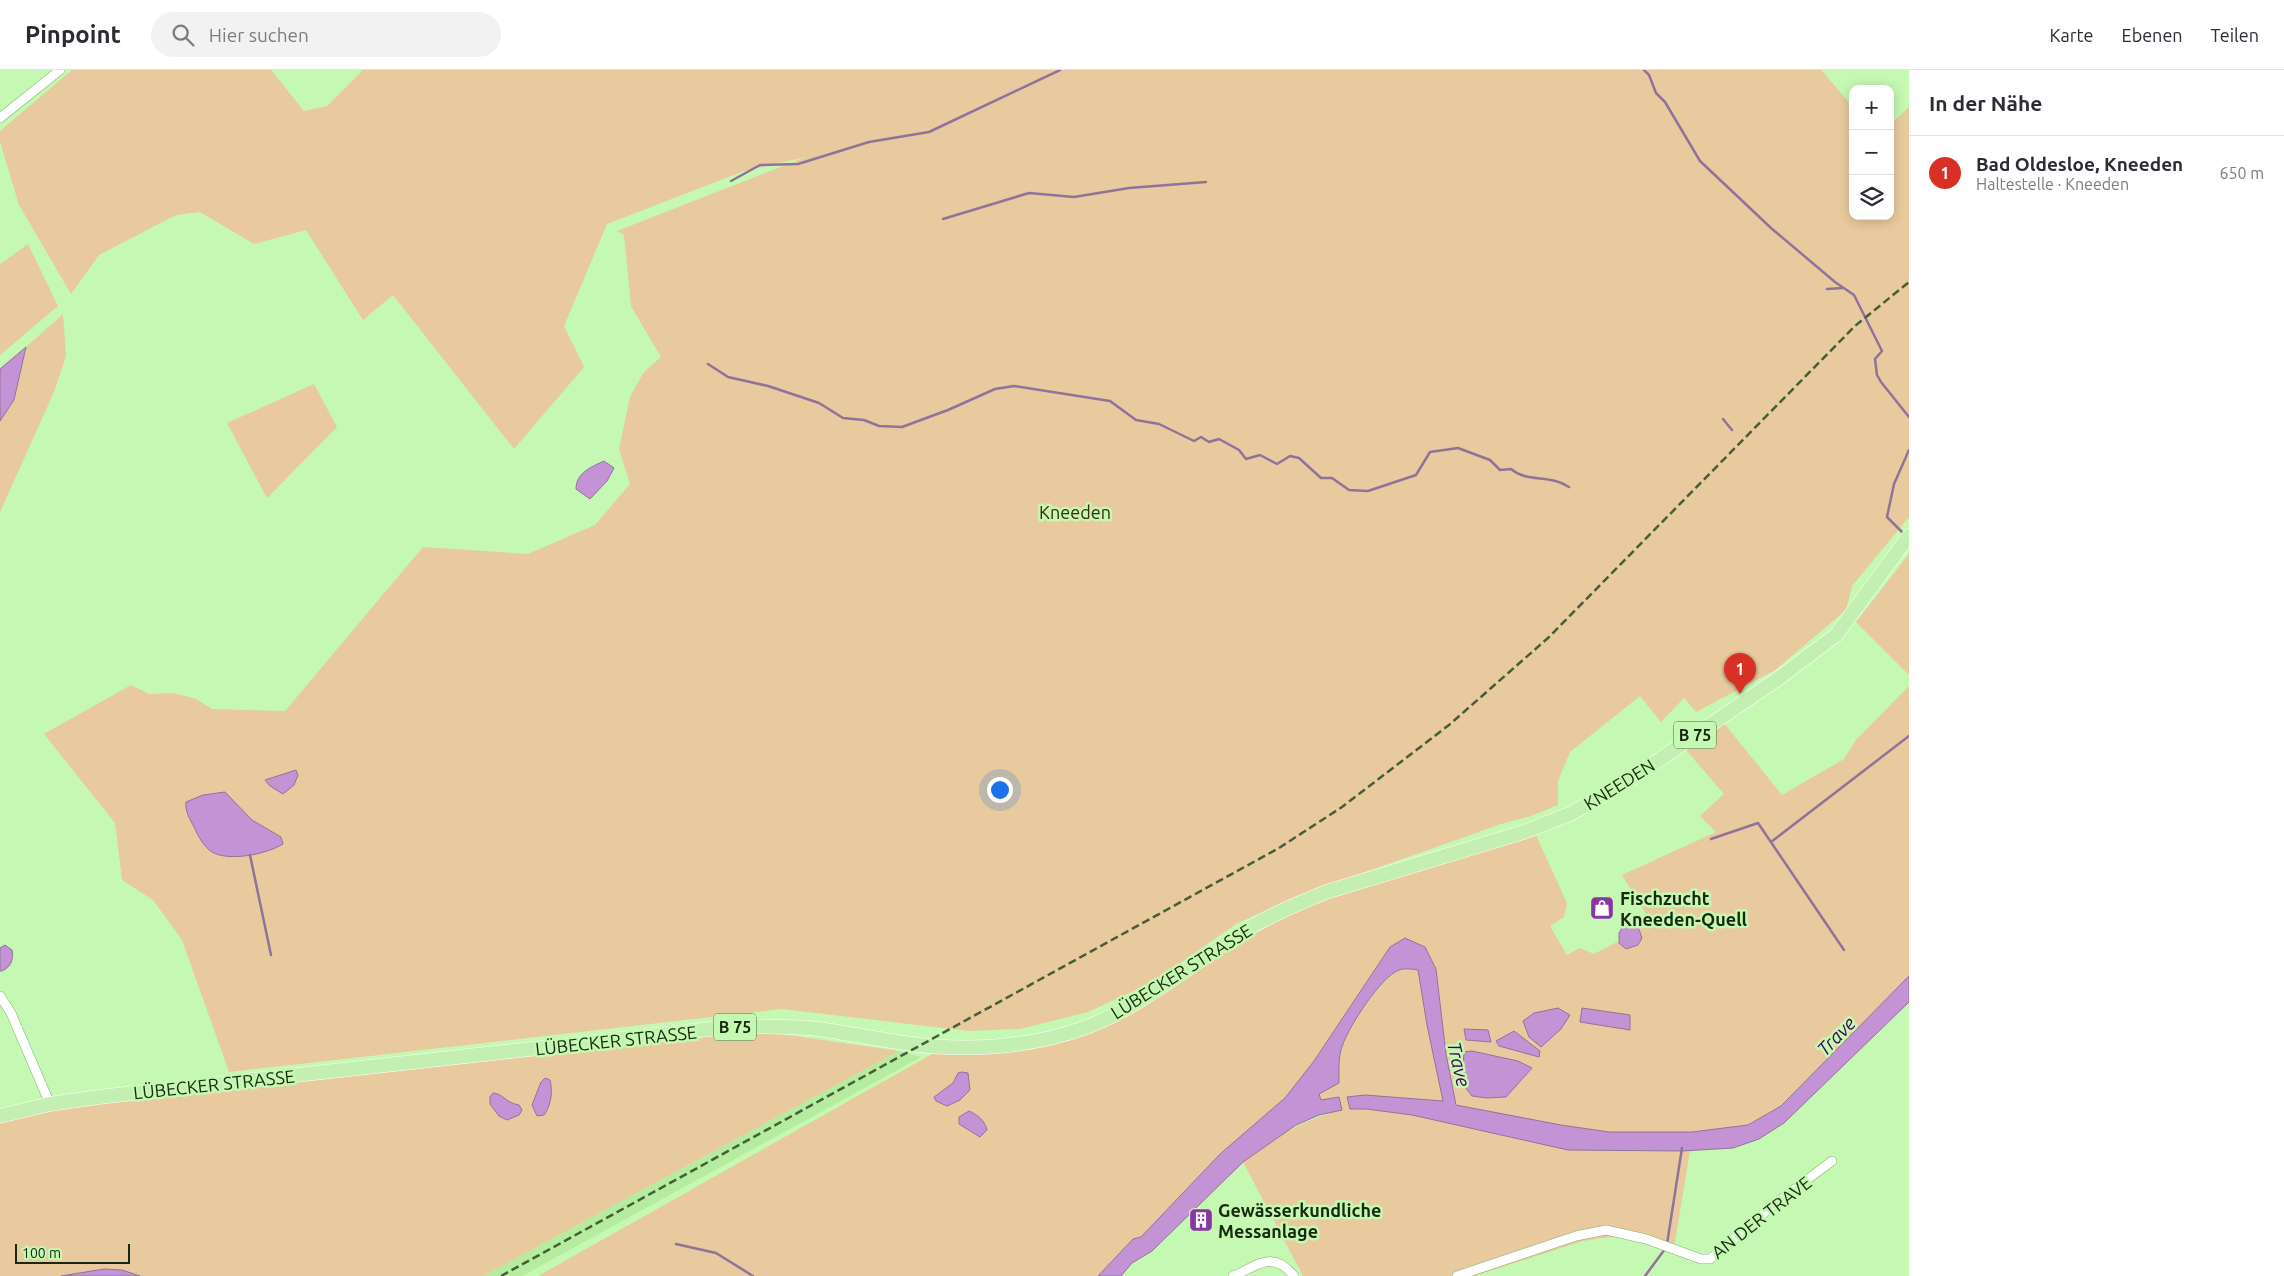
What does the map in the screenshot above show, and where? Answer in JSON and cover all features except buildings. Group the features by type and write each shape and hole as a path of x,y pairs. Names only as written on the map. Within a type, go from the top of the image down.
{"main road":[{"name":"KNEEDEN","path":"1432,861 1524,832 1570,814 1625,783 1816,652 1836,635 1909,536"},
{"name":"LÜBECKER STRASSE","path":"0,1116 50,1104 728,1027 772,1026 818,1029 904,1043 951,1048 988,1047 1026,1042 1086,1027 1126,1009 1171,981 1240,933 1296,904 1326,892 1432,861"}],"street":[{"path":"0,118 60,70"},
{"path":"0,996 11,1013 50,1104"},
{"name":"AN DER TRAVE","path":"1457,1276 1576,1236 1606,1230 1646,1239 1701,1259 1710,1259 1772,1206 1832,1161"},
{"path":"1232,1276 1270,1260 1278,1261 1294,1276"}],"shaded area":[{"path":"26,347 14,400 0,421 0,369"},
{"path":"604,461 614,468 607,481 590,499 576,489 577,483 585,471"},
{"path":"296,770 298,775 294,785 283,794 270,786 265,780"},
{"path":"225,792 252,820 281,837 283,844 268,851 248,856 219,855 209,850 199,838 189,818 186,802 203,795"},
{"path":"1627,919 1639,929 1642,938 1638,945 1626,949 1619,943 1619,933"},
{"path":"1405,938 1425,947 1436,969 1446,1054 1456,1105 1609,1132 1692,1132 1748,1125 1781,1106 1909,976 1909,1002 1784,1123 1759,1139 1733,1148 1682,1151 1568,1150 1412,1115 1366,1109 1350,1109 1347,1097 1365,1095 1443,1101 1418,970 1399,970 1383,982 1366,1003 1347,1036 1340,1053 1339,1083 1319,1094 1321,1100 1339,1097 1342,1110 1319,1115 1296,1125 1243,1162 1152,1251 1132,1263 1121,1276 1098,1276 1133,1239 1141,1237 1220,1154 1285,1098 1314,1061 1390,947"},
{"path":"5,945 12,950 13,957 10,965 0,971 0,948"},
{"path":"1558,1008 1570,1015 1561,1029 1541,1047 1529,1037 1523,1021 1534,1013"},
{"path":"1582,1008 1630,1015 1630,1030 1580,1022"},
{"path":"1464,1029 1488,1030 1491,1042 1466,1040"},
{"path":"1514,1031 1540,1051 1539,1057 1499,1046 1496,1041"},
{"path":"899,1051 921,1057 522,1276 483,1276"},
{"path":"1472,1051 1518,1061 1532,1068 1506,1097 1487,1098 1472,1096 1462,1083 1464,1052"},
{"path":"958,1073 968,1073 970,1090 960,1100 947,1106 936,1101 934,1097 953,1083"},
{"path":"545,1078 550,1080 551,1098 544,1115 537,1116 532,1105 541,1082"},
{"path":"493,1093 519,1105 522,1110 519,1115 507,1120 499,1116 490,1104 490,1097"},
{"path":"969,1111 985,1124 987,1130 980,1137 959,1124 959,1117"},
{"path":"104,1269 122,1270 140,1276 61,1276"}],"green space":[{"name":"Kneeden","path":"72,70 271,70 304,111 327,106 363,70 1821,70 1849,102 1849,220 1894,220 1894,121 1909,107 1909,517 1852,586 1846,610 1775,670 1696,712 1684,698 1661,722 1640,696 1570,752 1558,781 1558,805 1295,897 1236,924 1155,981 1088,1012 1020,1029 968,1031 782,1009 229,1072 182,940 153,900 122,880 115,823 44,734 131,685 149,694 174,693 196,699 212,709 285,711 423,547 528,554 595,525 630,484 619,449 630,397 644,372 661,357 631,306 624,235 617,231 806,157 744,171 607,224 564,326 584,367 514,449 393,295 363,320 306,230 254,244 200,212 176,215 99,255 71,294 19,205 0,142 0,131"},
{"path":"28,244 58,306 0,355 0,264"},
{"path":"63,314 66,356 54,392 0,512 0,421 15,398 26,347"},
{"path":"314,384 337,427 267,498 227,423"},
{"path":"1909,554 1909,675 1856,622"},
{"path":"1909,686 1909,976 1781,1106 1748,1125 1692,1132 1609,1132 1456,1105 1446,1054 1436,969 1390,947 1314,1061 1285,1098 1219,1154 1141,1237 1133,1239 1098,1276 538,1276 934,1053 1027,1050 1090,1034 1147,1003 1245,937 1301,909 1356,889 1535,833 1567,903 1564,917 1550,926 1567,955 1580,948 1594,954 1619,941 1647,916 1622,875 1716,832 1700,816 1724,794 1686,750 1723,722 1782,795 1844,759 1856,740"},
{"path":"1400,969 1418,969 1427,1025 1443,1101 1365,1095 1347,1097 1350,1109 1366,1109 1412,1115 1568,1150 1690,1151 1674,1248 1624,1235 1583,1241 1474,1276 1303,1276 1243,1162 1267,1144 1301,1124 1342,1110 1321,1100 1319,1094 1339,1083 1342,1049 1352,1025 1383,983"},
{"path":"760,1031 899,1051 483,1276 140,1276 122,1270 61,1276 0,1276 0,1122 51,1110 125,1101"}],"waterway":[{"path":"731,181 760,165 798,164 869,142 929,132 1060,70"},
{"path":"1644,70 1649,75 1656,93 1665,102 1700,161 1771,228 1835,282 1854,295 1882,351 1875,359 1877,375 1909,417"},
{"path":"943,219 1029,193 1074,197 1129,188 1206,182"},
{"path":"1827,289 1843,288"},
{"path":"708,364 728,377 768,386 819,403 843,418 864,420 879,426 902,427 948,410 995,389 1014,386 1110,401 1136,420 1159,424 1194,441 1201,437 1209,442 1219,439 1239,450 1246,459 1260,455 1277,464 1290,456 1299,458 1321,478 1332,478 1349,490 1368,491 1416,475 1430,452 1458,448 1490,460 1500,470 1511,469 1524,476 1554,481 1569,487"},
{"path":"1723,419 1732,430"},
{"path":"1905,535 1887,517 1894,484 1909,450"},
{"path":"1771,842 1909,736"},
{"path":"1711,839 1758,823 1844,950"},
{"path":"250,855 271,955"},
{"path":"1667,1244 1682,1148"},
{"path":"676,1244 716,1253 753,1276"},
{"path":"1645,1276 1665,1249"}],"railway":[{"path":"501,1276 1279,848 1342,807 1449,725 1548,638 1855,326 1909,282"}],"place":[{"name":"Bad Oldesloe, Kneeden","path":"1740,694"},
{"name":"Fischzucht Kneeden-Quell","path":"1602,908"},
{"name":"Gewässerkundliche Messanlage","path":"1201,1220"}],"water label":[{"name":"Trave","path":"1836,1036"},
{"name":"Trave","path":"1459,1064"}]}
